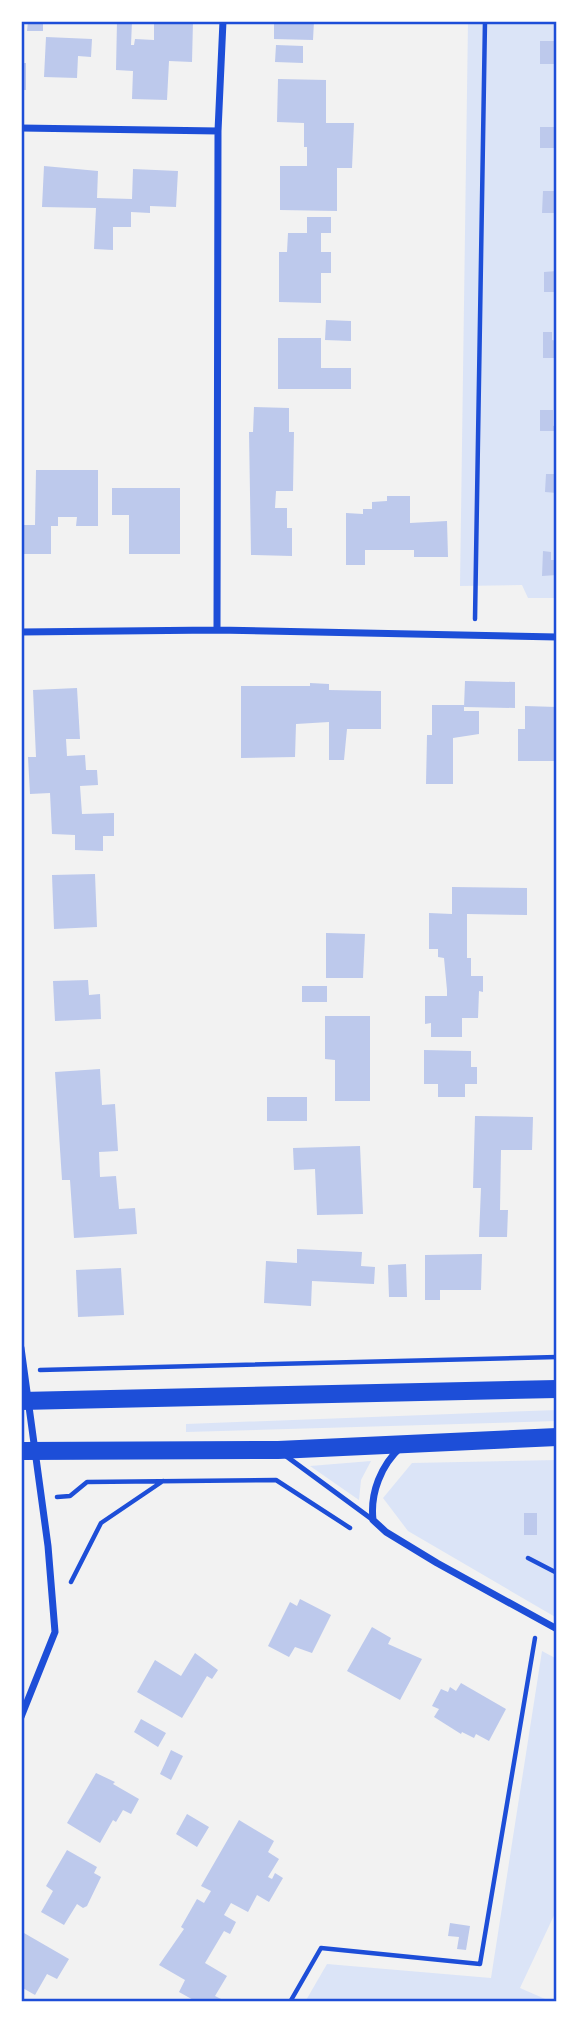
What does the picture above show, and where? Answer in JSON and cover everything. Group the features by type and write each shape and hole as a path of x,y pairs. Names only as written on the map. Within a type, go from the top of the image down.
{"main road":[{"path":"24,1401 557,1389"},
{"path":"28,1451 278,1450 557,1437"}],"street":[{"path":"217,631 218,131 223,21"},
{"path":"21,128 218,131"},
{"path":"21,632 217,631 557,637"},
{"path":"21,1348 28,1451 41,1497 55,1632 21,1717"},
{"path":"405,1444 393,1454 370,1499 373,1520 386,1532 557,1629"}],"lane":[{"path":"278,1450 373,1520"}],"path":[{"path":"475,636 485,21"},
{"path":"23,1371 557,1357"},
{"path":"67,1593 76,1567 101,1523 164,1480"},
{"path":"41,1497 70,1496 87,1482 276,1480 352,1530"},
{"path":"528,1558 557,1573"},
{"path":"290,2002 321,1948 480,1964 538,1620"}],"shaded area":[{"path":"468,21 557,21 557,598 528,598 522,585 460,586"},
{"path":"557,1410 557,1421 186,1432 186,1424"},
{"path":"557,1460 557,1618 408,1531 383,1498 412,1463"},
{"path":"371,1461 361,1480 359,1500 310,1466"},
{"path":"542,1651 557,1659 557,1909 520,1988 552,2002 305,2002 327,1964 491,1978"}],"building":[{"path":"28,21 43,21 43,31 27,31"},
{"path":"117,21 132,21 131,45 134,45 135,39 154,40 154,21 193,21 192,62 169,61 167,100 132,99 133,71 116,70"},
{"path":"314,21 313,40 274,39 274,23"},
{"path":"46,37 92,39 91,57 78,56 77,78 44,77"},
{"path":"540,41 557,41 557,64 540,64"},
{"path":"276,45 303,46 303,63 275,62"},
{"path":"21,63 26,63 26,90 21,90"},
{"path":"278,79 326,80 326,123 354,123 352,168 337,168 337,211 280,210 280,166 307,166 307,147 304,147 304,123 277,122"},
{"path":"540,127 557,127 557,148 540,148"},
{"path":"44,166 98,171 97,198 132,199 133,169 178,171 176,207 150,206 150,213 131,212 131,227 113,227 113,250 94,249 96,208 42,207"},
{"path":"543,191 557,191 557,213 542,213"},
{"path":"307,217 331,217 331,233 321,233 321,252 331,252 331,273 321,273 321,303 279,302 279,252 287,252 288,233 307,233"},
{"path":"557,271 557,292 544,292 544,272"},
{"path":"326,320 351,321 351,341 325,340"},
{"path":"543,332 552,332 552,340 557,341 557,358 543,358"},
{"path":"278,338 321,338 321,368 351,368 351,389 278,389"},
{"path":"254,407 289,408 289,432 294,432 293,491 276,491 275,508 287,508 287,528 292,528 292,556 251,555 249,432 253,432"},
{"path":"540,410 553,410 553,426 557,425 557,431 540,431"},
{"path":"36,470 98,470 98,526 76,526 77,517 58,517 58,526 51,526 51,554 21,554 21,525 35,525"},
{"path":"546,474 557,474 557,493 545,492"},
{"path":"112,488 180,488 180,554 129,554 129,515 112,515"},
{"path":"387,496 410,496 410,523 447,521 448,557 414,557 414,550 365,550 365,565 346,565 346,513 363,514 363,509 372,509 372,502 387,501"},
{"path":"543,551 551,552 551,560 557,560 557,575 542,576"},
{"path":"465,681 515,682 515,708 464,707"},
{"path":"310,683 329,684 329,690 381,691 381,729 347,729 344,760 329,760 329,722 296,724 295,757 241,758 241,686 310,686"},
{"path":"77,688 80,739 66,739 67,756 85,755 86,770 97,770 98,785 80,786 82,814 114,813 114,836 103,836 103,851 75,850 75,835 52,834 50,793 30,794 28,757 36,757 33,690"},
{"path":"432,705 464,705 464,711 479,711 479,734 453,738 453,784 426,784 427,735 432,735"},
{"path":"525,706 557,707 557,761 518,761 518,729 525,729"},
{"path":"95,874 97,927 54,929 52,875"},
{"path":"452,887 527,888 527,915 467,914 467,958 471,958 471,976 483,976 483,992 479,991 478,1018 462,1018 462,1037 431,1037 431,1023 425,1024 425,996 447,996 447,990 444,958 438,957 438,949 429,949 429,913 452,914"},
{"path":"326,933 365,934 363,978 326,978"},
{"path":"88,980 89,995 100,994 101,1019 55,1021 53,981"},
{"path":"302,986 327,986 327,1002 302,1002"},
{"path":"325,1016 370,1016 370,1101 335,1101 335,1060 325,1059"},
{"path":"424,1050 471,1051 471,1067 477,1067 477,1084 465,1084 465,1097 438,1097 438,1084 424,1084"},
{"path":"100,1069 102,1105 115,1104 118,1151 99,1152 100,1177 116,1176 119,1209 135,1208 137,1234 74,1238 70,1180 62,1180 55,1072"},
{"path":"267,1097 307,1097 307,1121 267,1121"},
{"path":"475,1116 533,1117 532,1150 501,1150 500,1210 508,1210 507,1237 479,1237 481,1188 473,1188"},
{"path":"360,1146 363,1214 317,1215 315,1169 294,1170 293,1148"},
{"path":"297,1249 362,1252 361,1266 375,1267 374,1284 312,1281 311,1306 264,1303 266,1261 297,1263"},
{"path":"482,1254 481,1290 440,1290 440,1300 425,1300 425,1255"},
{"path":"406,1264 407,1297 389,1297 388,1265"},
{"path":"121,1268 124,1315 78,1317 76,1270"},
{"path":"524,1513 537,1513 537,1535 524,1535"},
{"path":"300,1599 331,1615 312,1653 295,1647 289,1657 268,1646 290,1602 297,1606"},
{"path":"372,1627 391,1638 388,1644 422,1659 400,1700 347,1671"},
{"path":"195,1653 218,1670 212,1679 207,1676 182,1718 137,1692 155,1660 181,1676"},
{"path":"461,1683 506,1709 489,1741 476,1734 474,1738 462,1732 461,1734 434,1717 439,1709 432,1706 441,1689 448,1692 450,1687 456,1691"},
{"path":"141,1719 166,1733 158,1747 134,1732"},
{"path":"171,1750 183,1756 171,1780 160,1774"},
{"path":"96,1773 115,1782 113,1784 139,1799 131,1814 123,1810 116,1822 113,1820 100,1843 67,1823"},
{"path":"187,1814 209,1827 197,1847 176,1834"},
{"path":"239,1820 274,1841 268,1852 279,1859 268,1877 272,1879 275,1873 283,1878 269,1902 257,1895 248,1912 231,1903 224,1915 236,1922 230,1934 224,1931 205,1963 227,1976 215,1996 223,2000 197,2002 179,1992 185,1980 159,1965 184,1929 181,1927 197,1899 204,1903 211,1891 201,1886"},
{"path":"67,1850 97,1867 94,1873 101,1877 87,1906 83,1908 77,1904 64,1925 41,1912 53,1891 46,1886"},
{"path":"450,1923 470,1926 466,1950 457,1949 459,1937 448,1936"},
{"path":"24,1933 69,1959 57,1979 47,1974 35,1995 21,1987 21,1939"}]}
